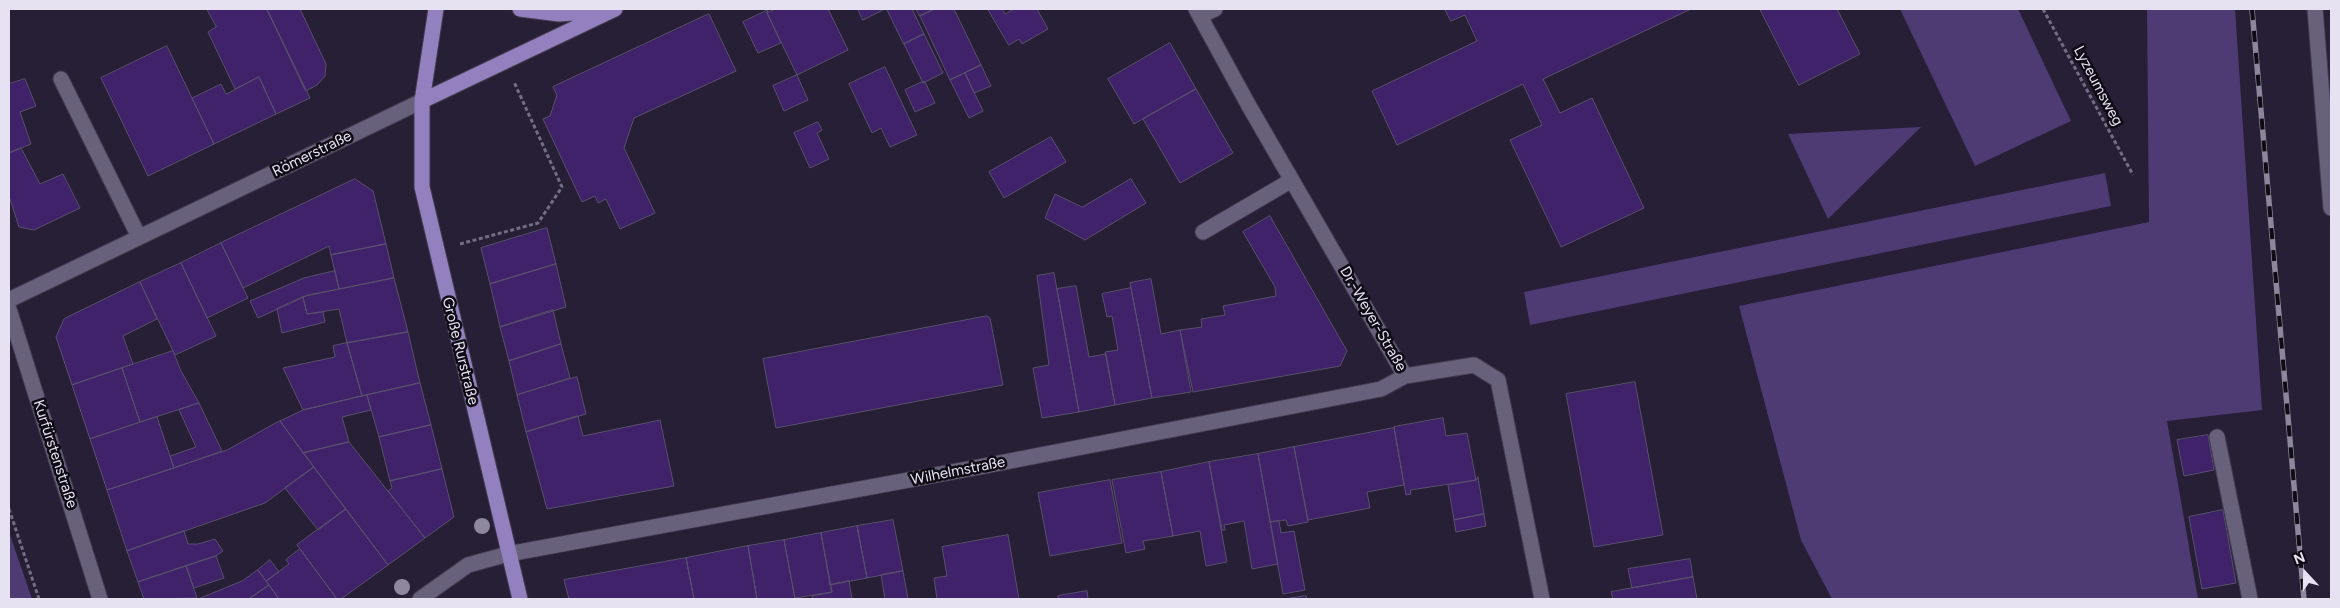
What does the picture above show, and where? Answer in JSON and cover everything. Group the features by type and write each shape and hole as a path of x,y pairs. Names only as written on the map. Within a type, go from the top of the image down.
{"main road":[{"name":"Große Rurstraße","path":"436,9 422,101 422,187 435,250 520,599"},
{"path":"520,9 559,14 614,9"},
{"name":"Römerstraße","path":"422,101 504,60 614,9"}],"street":[{"path":"1198,12 1214,9"},
{"path":"2315,9 2331,208"},
{"name":"Dr.-Weyer-Straße","path":"1198,12 1405,376 1474,364 1498,380 1542,599"},
{"path":"61,79 139,237"},
{"name":"Römerstraße","path":"9,300 422,101"},
{"path":"1203,232 1292,180"},
{"name":"Kurfürstenstraße","path":"9,309 100,599"},
{"name":"Wilhelmstraße","path":"420,599 468,565 508,554 979,467 1381,389 1405,376"},
{"path":"2217,436 2250,599"}],"path":[{"name":"Lyzeumsweg","path":"2044,9 2133,175"},
{"path":"435,250 538,223 562,187 504,60"},
{"path":"9,509 39,599"}],"shaded area":[{"path":"1900,9 2018,9 2071,121 1975,166"},
{"path":"2147,9 2235,9 2262,410 2167,421 2198,599 1832,599 1801,540 1739,306 2149,222"},
{"path":"1921,127 1828,219 1788,134"},
{"path":"2105,173 2111,206 1530,325 1524,292"},
{"path":"9,532 32,599 9,599"}],"building":[{"path":"207,9 267,9 310,98 276,114 259,77 235,89 208,32 216,27"},
{"path":"267,9 300,9 326,64 325,76 317,85 306,91"},
{"path":"776,9 828,9 848,50 797,75 767,13"},
{"path":"858,9 885,9 863,20"},
{"path":"887,9 912,9 924,34 904,44"},
{"path":"916,9 935,9 920,16"},
{"path":"935,9 954,9 981,65 950,80 920,16"},
{"path":"988,9 1002,9 1005,14 1014,9 1037,9 1048,29 1022,44 1019,39 1009,45"},
{"path":"1445,9 1691,9 1543,79 1560,113 1592,98 1644,208 1561,247 1510,140 1542,125 1523,84 1397,145 1372,91 1477,41 1465,15 1451,21"},
{"path":"1760,9 1837,9 1860,54 1799,85"},
{"path":"768,10 767,13 781,43 758,53 743,22"},
{"path":"709,14 736,71 634,118 624,148 655,213 620,229 606,199 598,203 595,196 582,202 543,119 550,116 557,95 553,87"},
{"path":"924,34 943,73 923,83 904,44"},
{"path":"1170,43 1196,89 1134,124 1108,79"},
{"path":"167,46 214,144 148,176 101,78"},
{"path":"981,65 991,86 974,93 965,73"},
{"path":"885,67 917,135 890,147 881,128 872,133 849,84"},
{"path":"965,73 983,111 969,118 950,80"},
{"path":"797,75 808,100 784,111 773,86"},
{"path":"259,77 276,114 214,144 192,98 221,84 226,94"},
{"path":"25,79 36,106 20,112 31,144 9,153 9,84"},
{"path":"925,82 935,103 915,112 905,90"},
{"path":"1196,89 1233,153 1180,183 1143,119"},
{"path":"818,122 822,130 817,133 829,159 810,168 794,133"},
{"path":"1051,137 1066,162 1004,198 989,172"},
{"path":"21,148 40,184 63,174 80,208 34,230 19,227 9,196 9,153"},
{"path":"355,179 373,191 386,244 331,255 329,246 243,288 221,243"},
{"path":"1131,179 1146,203 1085,240 1045,218 1055,194 1082,207"},
{"path":"1270,216 1347,351 1340,366 1193,392 1180,330 1202,327 1201,319 1225,315 1223,306 1276,296 1275,287 1243,232"},
{"path":"547,228 556,264 490,284 481,248"},
{"path":"221,243 248,298 207,318 181,263"},
{"path":"386,244 394,278 339,289 331,255"},
{"path":"181,263 216,336 175,355 140,282"},
{"path":"556,264 566,307 500,327 490,284"},
{"path":"335,271 339,289 308,295 258,318 250,301 304,278"},
{"path":"1054,273 1079,412 1042,418 1033,368 1049,365 1037,276"},
{"path":"394,278 408,332 347,343 339,309 307,314 303,297"},
{"path":"1151,279 1161,334 1180,330 1191,392 1152,398 1130,283"},
{"path":"140,282 157,319 123,336 133,364 72,385 56,337 64,319"},
{"path":"1076,286 1089,357 1106,354 1115,405 1079,412 1057,289"},
{"path":"1131,288 1152,398 1115,405 1105,352 1118,350 1112,316 1107,317 1102,294"},
{"path":"303,297 307,314 323,312 325,322 282,333 277,309"},
{"path":"553,310 561,344 509,361 500,327"},
{"path":"987,316 990,318 1003,385 776,428 763,359"},
{"path":"408,332 420,383 362,396 347,343"},
{"path":"347,343 362,396 303,410 283,368 335,357 333,346"},
{"path":"561,344 570,378 517,395 509,361"},
{"path":"173,351 181,371 199,403 140,422 122,368"},
{"path":"122,368 140,422 90,439 72,385"},
{"path":"577,377 586,414 526,432 517,395"},
{"path":"1635,382 1663,535 1594,547 1566,394"},
{"path":"420,383 431,425 379,437 367,395"},
{"path":"367,395 371,410 342,417 349,442 303,453 280,421 303,410"},
{"path":"199,403 222,451 174,468 170,456 196,447 179,410"},
{"path":"578,416 583,436 660,420 674,486 547,509 526,432"},
{"path":"157,417 174,468 107,490 90,439"},
{"path":"1443,418 1446,436 1467,433 1476,480 1410,490 1411,494 1406,495 1394,427"},
{"path":"280,421 314,467 265,503 127,551 107,490 227,450"},
{"path":"431,425 442,469 390,481 379,437"},
{"path":"1394,428 1404,485 1367,492 1370,508 1308,520 1294,447"},
{"path":"2208,435 2214,470 2184,476 2177,440"},
{"path":"349,442 425,538 388,565 303,453"},
{"path":"1294,447 1308,522 1288,526 1286,520 1270,522 1258,454"},
{"path":"1258,454 1278,564 1252,569 1244,521 1224,525 1225,530 1222,530 1209,462"},
{"path":"1209,462 1227,562 1206,566 1200,531 1173,536 1161,472"},
{"path":"314,467 346,509 318,530 285,488"},
{"path":"442,469 454,517 425,538 388,491 392,488 390,481"},
{"path":"1161,472 1173,536 1143,541 1145,549 1126,553 1112,480"},
{"path":"1478,477 1484,514 1454,520 1448,485 1476,480"},
{"path":"1110,480 1122,543 1050,556 1038,493"},
{"path":"346,509 388,565 341,599 337,599 297,545"},
{"path":"2223,510 2236,583 2202,589 2189,517"},
{"path":"1484,514 1486,526 1456,532 1454,520"},
{"path":"893,520 903,571 867,578 857,526"},
{"path":"1279,521 1281,533 1294,531 1305,590 1283,594 1270,522"},
{"path":"857,526 867,578 830,585 821,533"},
{"path":"184,531 188,544 198,544 215,539 223,551 216,556 138,582 127,551"},
{"path":"821,533 832,592 795,598 784,540"},
{"path":"1008,535 1019,599 937,599 934,578 947,576 942,547"},
{"path":"784,540 795,599 757,599 748,546"},
{"path":"748,546 757,599 694,599 686,558"},
{"path":"300,549 337,599 279,599 266,581 289,564 286,560"},
{"path":"216,556 224,578 194,588 186,566"},
{"path":"686,558 694,599 569,599 564,580"},
{"path":"1690,559 1693,577 1632,588 1628,569"},
{"path":"270,560 279,572 266,581 258,570"},
{"path":"186,566 197,598 144,599 138,582"},
{"path":"258,570 269,585 249,599 198,599 242,581"},
{"path":"903,571 908,599 885,599 881,575"},
{"path":"1693,577 1697,599 1613,599 1611,592"},
{"path":"849,581 852,599 813,599 812,596 832,592 830,585"},
{"path":"269,585 279,599 249,599"},
{"path":"1087,591 1088,599 1058,599 1058,596"},
{"path":"1306,596 1307,599 1284,599"}],"railway":[{"path":"2252,9 2304,599"}]}
